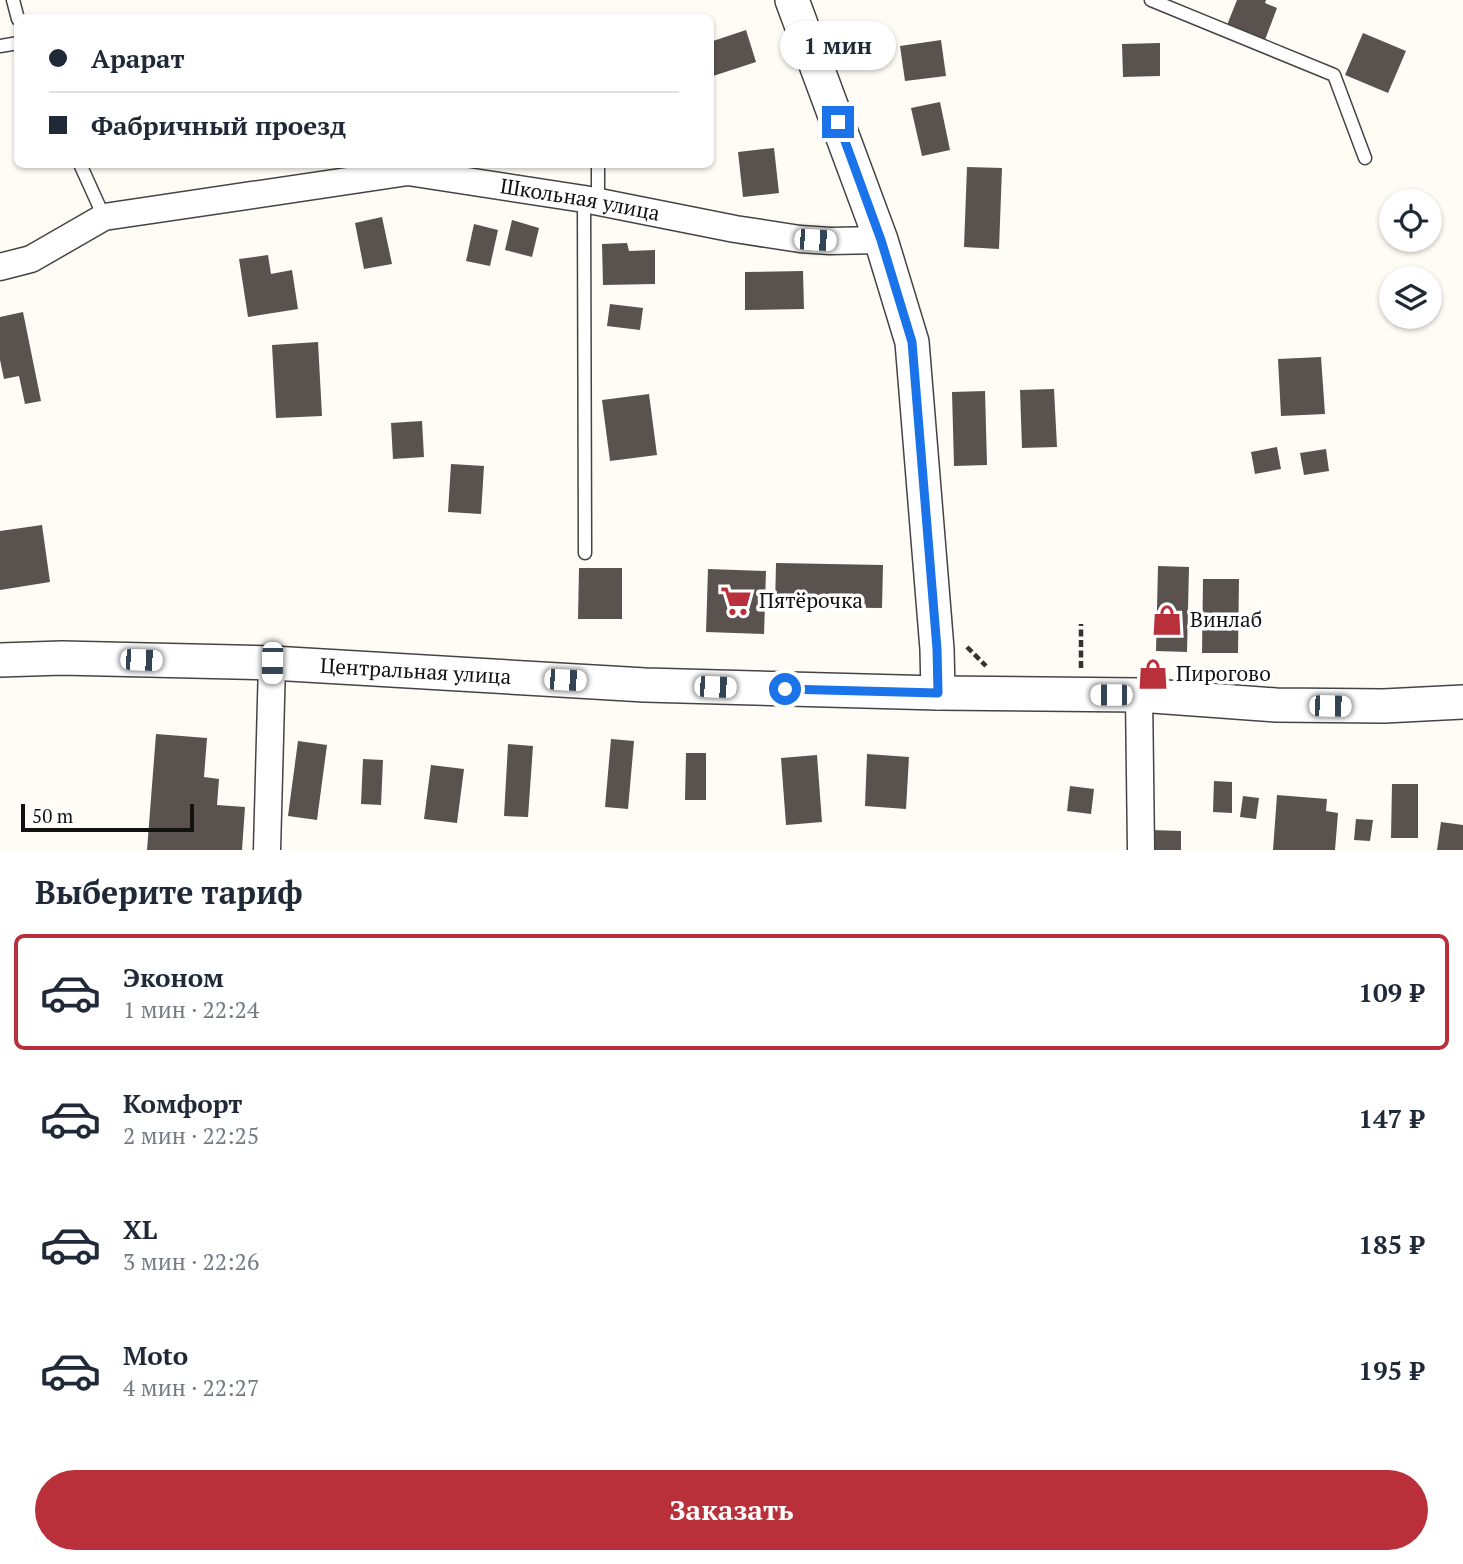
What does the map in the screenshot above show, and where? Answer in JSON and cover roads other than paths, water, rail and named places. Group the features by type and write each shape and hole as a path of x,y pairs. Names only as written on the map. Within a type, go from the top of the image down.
{"street":[{"path":"792,0 881,240 912,342 937,649 938,693"},
{"name":"Школьная улица","path":"0,267 31,259 104,217 408,172 591,200 800,239 881,240"},
{"name":"Центральная улица","path":"0,660 62,658 272,663 645,685 1139,695 1290,705 1384,706 1463,702"},
{"path":"267,850 272,663"},
{"path":"1139,695 1141,850"}],"lane":[{"path":"1151,0 1334,75 1365,158"},
{"path":"82,168 104,217"},
{"path":"584,553 591,200 597,168"}],"place":[{"name":"Пятёрочка","path":"736,601"},
{"name":"Винлаб","path":"1167,620"},
{"name":"Пирогово","path":"1153,674"}]}
